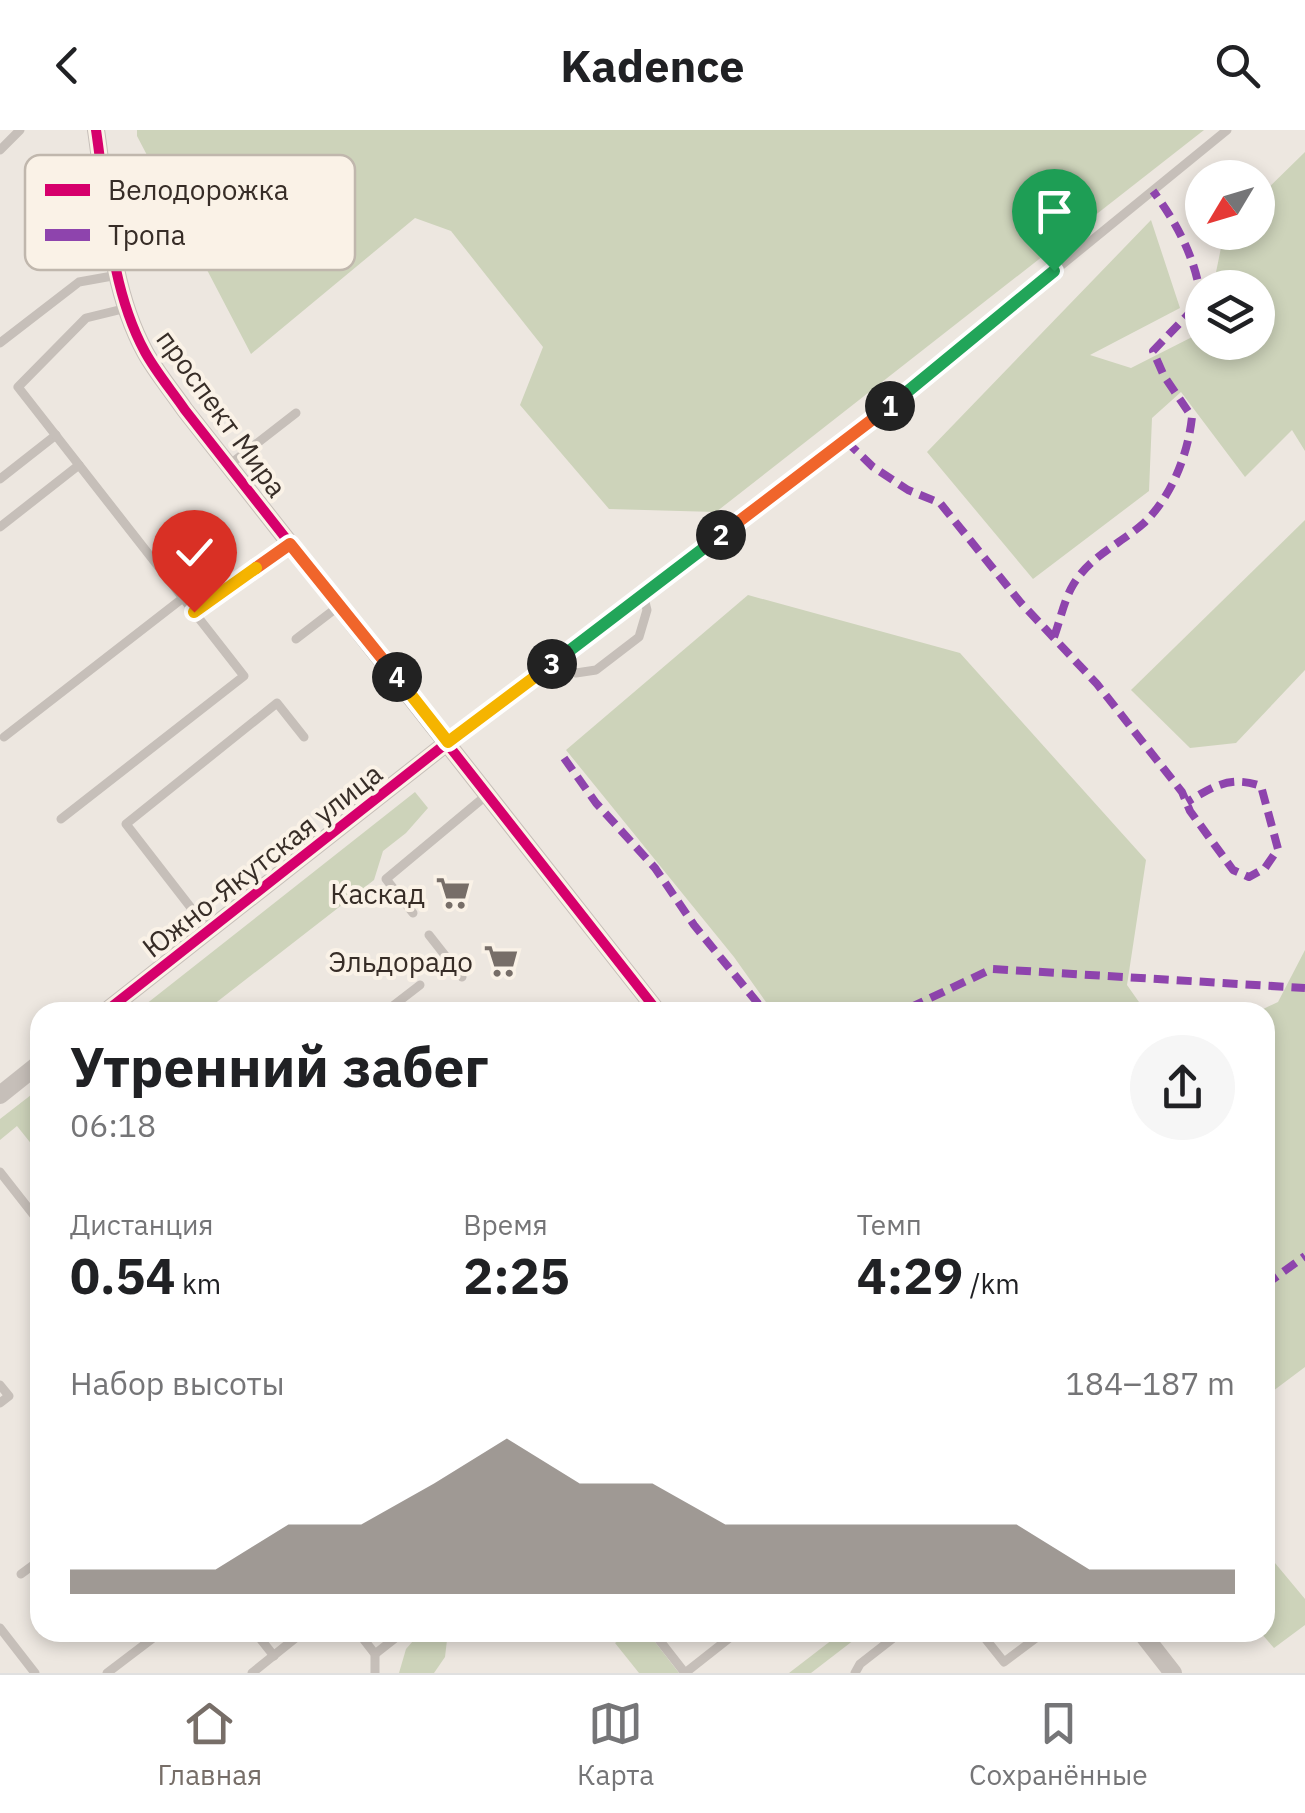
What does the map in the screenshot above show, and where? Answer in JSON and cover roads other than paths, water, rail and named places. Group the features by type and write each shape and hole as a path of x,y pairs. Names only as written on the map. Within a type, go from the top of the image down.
{"street":[{"name":"проспект Мира","path":"96,130 100,155"},
{"name":"проспект Мира","path":"117,270 126,308 145,352 229,466 650,1002"},
{"name":"Южно-Якутская улица","path":"117,1002 448,742"},
{"path":"0,1095 30,1071"},
{"path":"1149,1642 1172,1673"}],"lane":[{"path":"0,150 20,130"},
{"path":"448,742 846,441 1228,130"},
{"path":"0,344 79,282 118,275"},
{"path":"61,819 244,676 18,387 86,318 126,308"},
{"path":"229,466 296,412"},
{"path":"0,478 56,435"},
{"path":"0,527 79,465"},
{"path":"194,612 290,544"},
{"path":"552,663 576,673 596,670 639,637 647,610 644,594"},
{"path":"4,737 182,598"},
{"path":"296,640 340,606"},
{"path":"208,931 126,824 277,703 304,737"},
{"path":"412,913 386,879 488,794"},
{"path":"430,935 462,977"},
{"path":"398,1002 420,985"},
{"path":"0,1172 30,1210"},
{"path":"0,1385 9,1396 0,1402"},
{"path":"21,1574 30,1567"},
{"path":"0,1628 35,1673"},
{"path":"107,1673 148,1642"},
{"path":"263,1642 274,1656"},
{"path":"252,1673 291,1642"},
{"path":"366,1642 375,1654 375,1673"},
{"path":"375,1654 390,1642"},
{"path":"661,1642 685,1673 724,1642"},
{"path":"855,1673 860,1664 888,1642"},
{"path":"988,1642 1004,1662"},
{"path":"997,1673 1004,1662 1031,1642"}],"place":[{"name":"Каскад","path":"453,893"},
{"name":"Эльдорадо","path":"501,961"}]}
